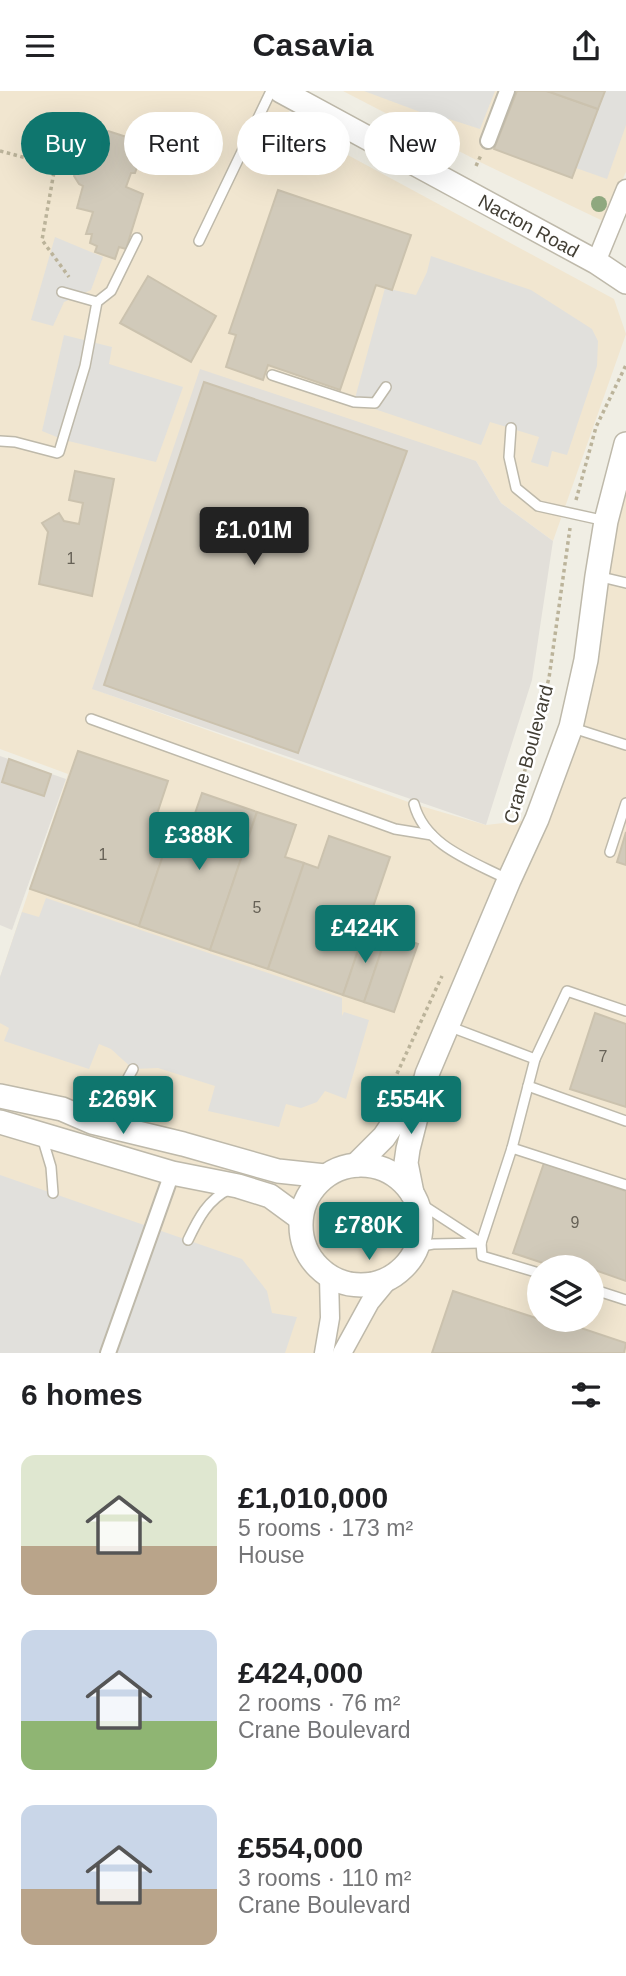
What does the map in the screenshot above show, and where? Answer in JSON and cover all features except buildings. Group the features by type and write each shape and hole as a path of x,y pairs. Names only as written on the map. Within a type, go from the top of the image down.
{"street":[{"name":"Nacton Road","path":"281,91 596,262 626,282"},
{"path":"488,141 507,91"},
{"path":"596,262 626,189"},
{"name":"Crane Boulevard","path":"414,1197 406,1163 427,1074 537,819 571,727 586,660 606,521 626,444"},
{"name":"Crane Boulevard","path":"356,1165 384,1137 427,1074"},
{"path":"0,1096 62,1109 92,1122 278,1171 325,1176"},
{"path":"0,1122 172,1173 238,1186 270,1196 300,1218"},
{"path":"342,1353 370,1302 389,1279 405,1266 417,1247 421,1232 420,1211 402,1181 388,1171 373,1166 340,1168 325,1176 304,1202 300,1218 306,1252 316,1266 329,1277 348,1284 369,1285 389,1279"},
{"path":"108,1353 172,1173"},
{"path":"324,1353 330,1318 329,1277"}],"lane":[{"path":"199,241 271,91"},
{"path":"0,441 59,452 85,366 97,302 111,291 137,238"},
{"path":"62,292 97,302"},
{"path":"272,375 354,402 375,403 386,387"},
{"path":"511,428 509,457 516,488 538,506 606,521"},
{"path":"597,576 626,583"},
{"path":"91,719 395,829 432,835"},
{"path":"571,727 626,745"},
{"path":"610,852 626,803"},
{"path":"414,804 418,817 432,835 463,858 509,880"},
{"path":"527,1269 482,1256 481,1243 512,1148 535,1059 567,991 626,1011"},
{"path":"448,1026 535,1059"},
{"path":"133,1069 123,1089 126,1111 138,1133"},
{"path":"528,1086 626,1121"},
{"path":"62,1109 93,1108 123,1089"},
{"path":"41,1135 51,1167 53,1193"},
{"path":"512,1148 626,1185"},
{"path":"188,1240 210,1203 219,1194 238,1186"},
{"path":"414,1197 481,1243"},
{"path":"417,1247 481,1243"},
{"path":"604,1293 626,1300"}],"path":[{"path":"0,151 21,157"},
{"path":"53,175 42,240 69,277"},
{"name":"Crane Boulevard","path":"513,816 549,678 572,514 596,427 626,365"},
{"path":"390,1087 445,971"}],"shaded area":[{"path":"0,91 303,91 289,112 237,112 237,175 350,175 350,156 364,164 364,175 385,175 614,299 626,334 553,541 501,503 476,461 93,689 414,804 486,825 537,819 571,727 626,444 626,1353 0,1353 0,977 68,774 0,749"},
{"path":"343,91 626,91 626,172 603,221 460,152 460,112 384,112"},
{"path":"364,91 495,91 480,129 460,123 460,112 420,112"},
{"path":"605,91 626,91 626,125 607,179 576,168"},
{"path":"55,237 103,257 91,290 64,302 53,326 31,320"},
{"path":"431,256 531,290 592,329 598,341 597,366 567,455 552,451 548,467 531,462 539,437 490,422 481,445 354,402 385,288 416,295"},
{"path":"64,335 112,347 109,364 183,387 156,462 64,440 42,431"},
{"path":"200,369 476,461 501,503 553,541 532,680 486,825 92,689"},
{"path":"0,756 66,779 12,930 0,925"},
{"path":"46,898 342,998 342,1016 344,1012 369,1020 346,1099 325,1091 317,1102 301,1108 286,1104 279,1127 208,1111 215,1086 158,1068 133,1069 111,1049 99,1044 89,1069 4,1041 9,1028 0,1023 0,977 22,912 39,917"},
{"path":"0,1175 242,1259 267,1291 272,1313 297,1317 285,1353 0,1353"}]}
